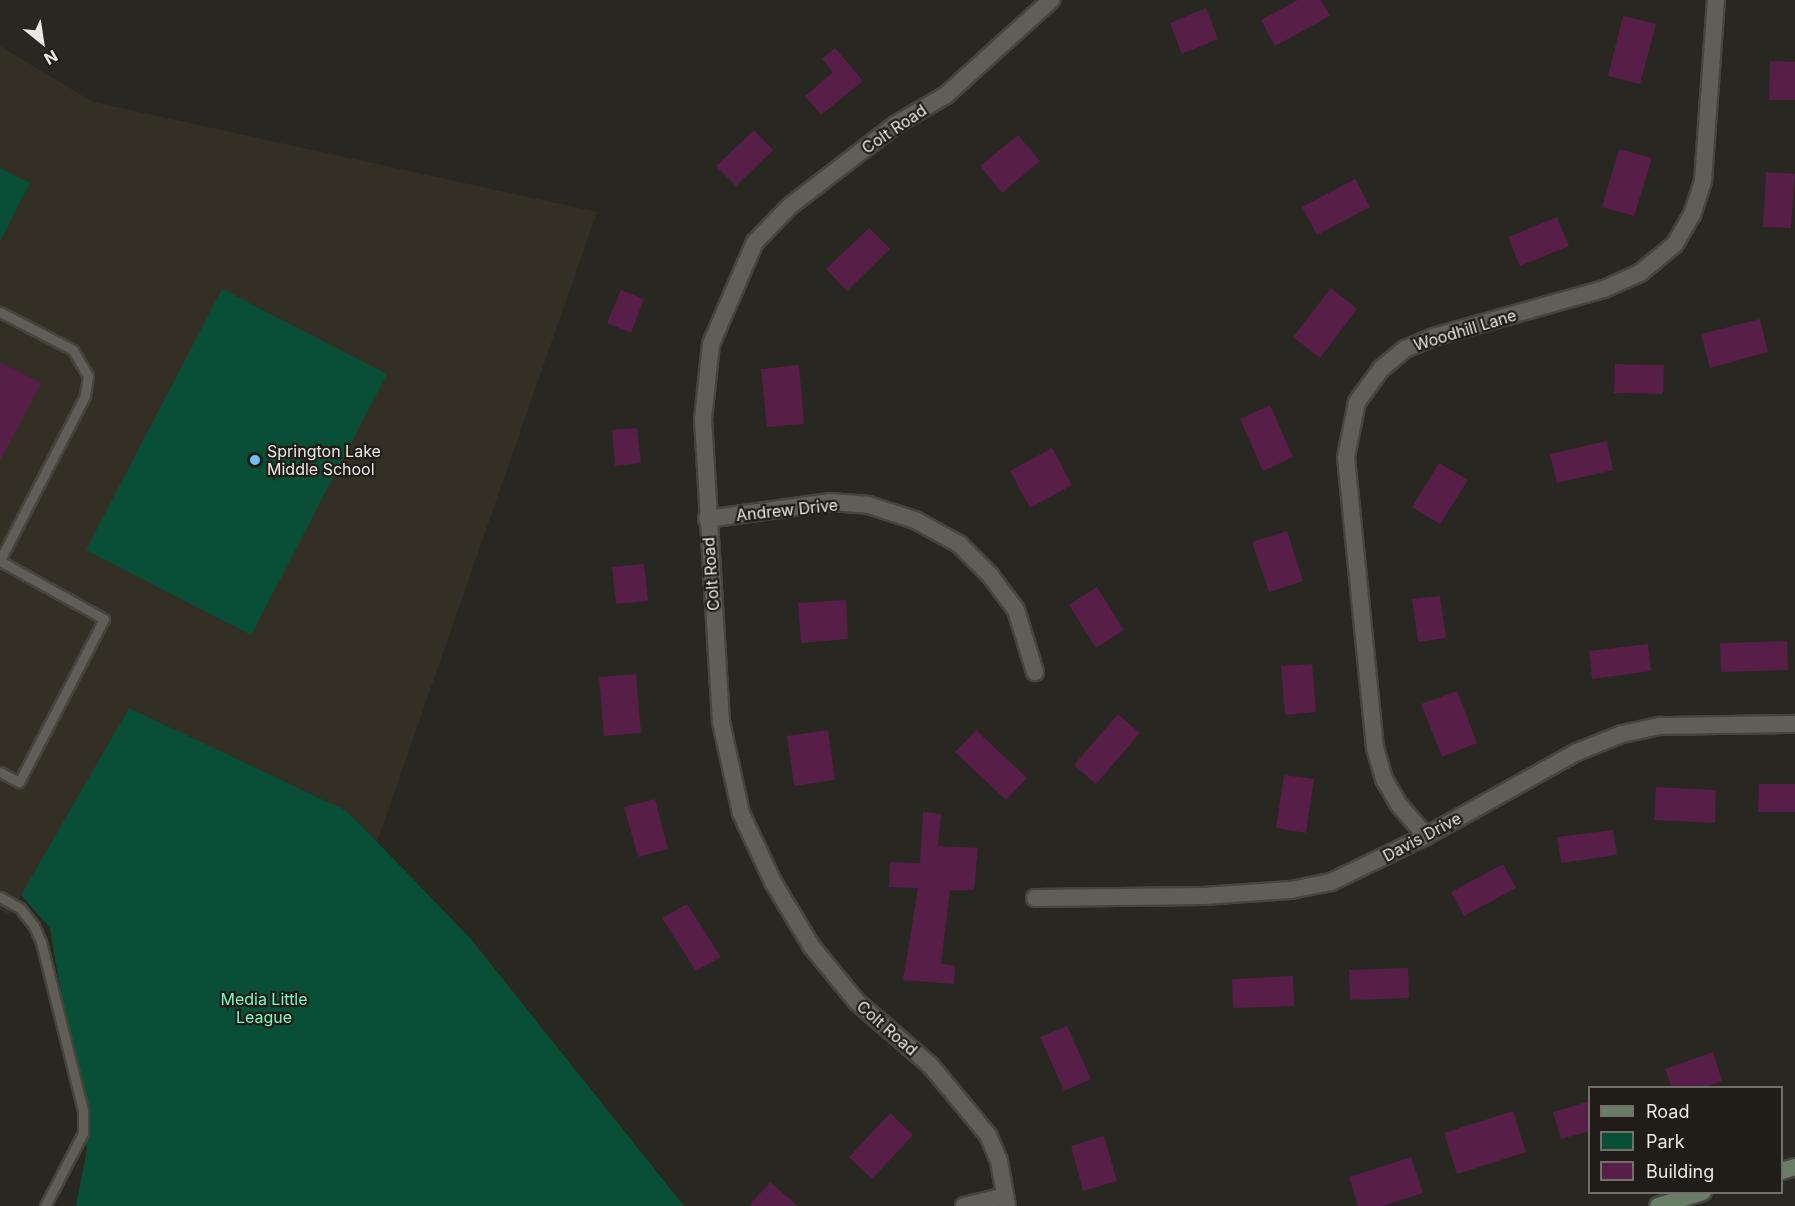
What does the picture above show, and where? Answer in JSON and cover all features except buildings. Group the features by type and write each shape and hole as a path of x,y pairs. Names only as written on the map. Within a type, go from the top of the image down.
{"main road":[{"path":"1658,1206 1694,1198"}],"street":[{"name":"Colt Road","path":"1006,1201 999,1161 988,1135 930,1065 857,1002 812,947 773,882 741,813 721,722 707,519 703,419 711,344 754,242 790,206 886,132 946,95 1051,0"},
{"name":"Woodhill Lane","path":"1426,836 1399,805 1384,779 1375,748 1346,457 1357,402 1381,369 1405,349 1433,337 1604,289 1640,273 1675,244 1692,215 1703,181 1716,0"},
{"name":"Andrew Drive","path":"707,519 830,502 868,505 915,520 959,544 990,575 1016,610 1035,672"},
{"name":"Davis Drive","path":"1035,898 1203,896 1291,890 1331,882 1426,836 1577,753 1622,734 1661,726 1795,724"},
{"path":"964,1206 1006,1201"}],"lane":[{"path":"0,312 73,350 88,376 85,396 0,560 105,619 19,782 0,772"},
{"path":"0,897 20,909 34,926 41,942 83,1111 80,1141 45,1206"}],"shaded area":[{"name":"Springton Lake Middle School","path":"0,46 93,102 597,212 377,842 347,811 129,708 10,915 0,910"}],"green space":[{"path":"0,168 30,183 0,241"},
{"path":"222,289 387,374 251,635 86,550"},
{"name":"Media Little League","path":"129,708 347,811 470,938 684,1206 76,1206 87,1149 50,928 21,895"}],"place":[{"name":"Springton Lake Middle School","path":"255,460"}]}
